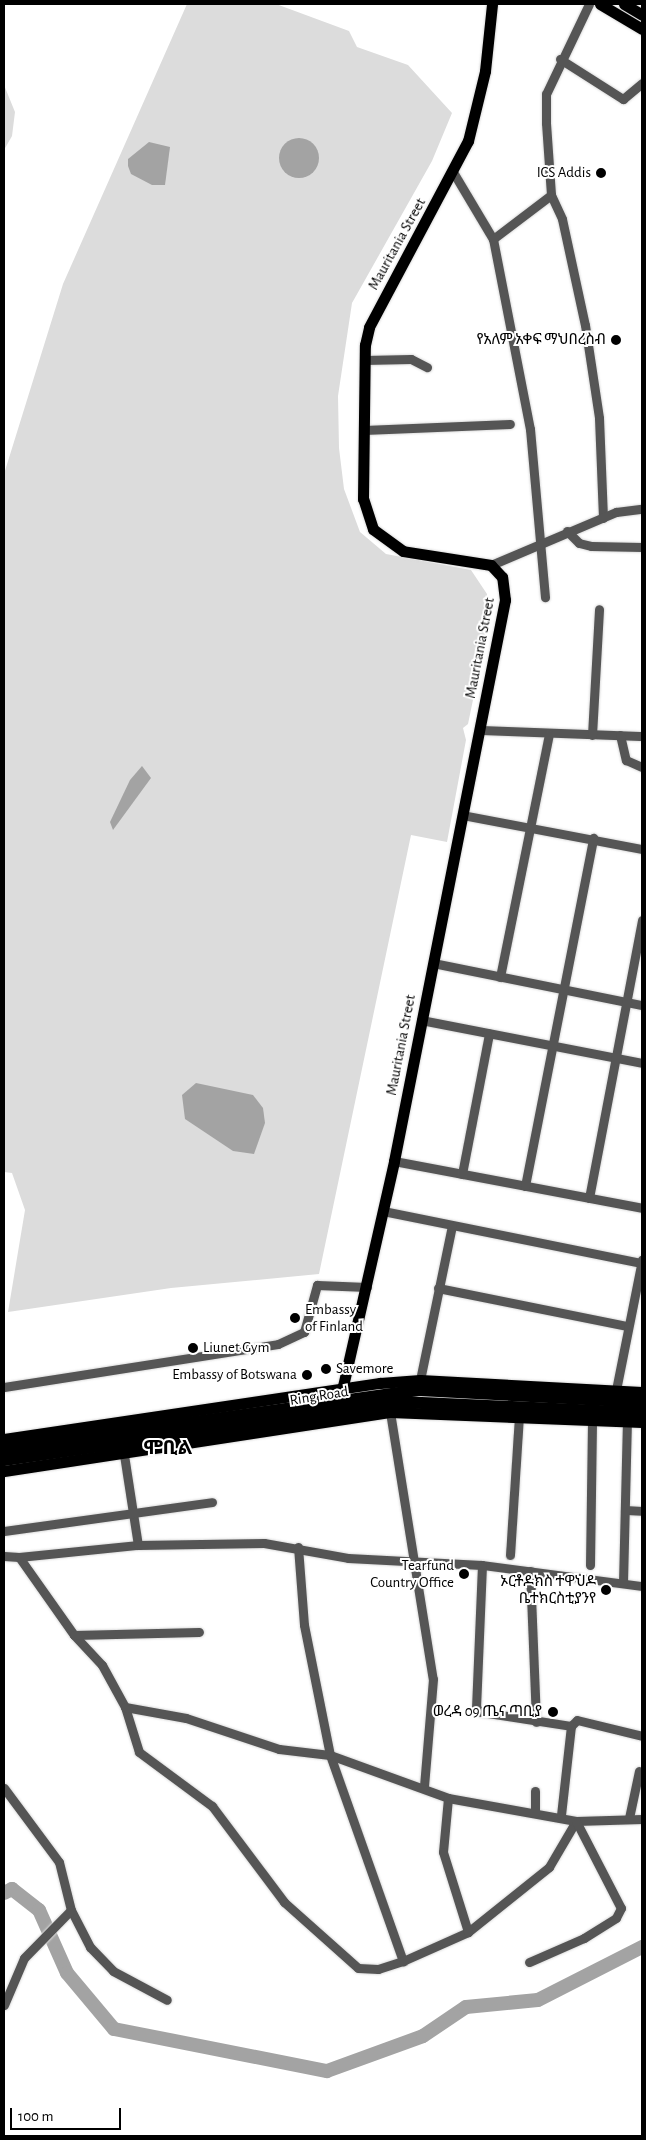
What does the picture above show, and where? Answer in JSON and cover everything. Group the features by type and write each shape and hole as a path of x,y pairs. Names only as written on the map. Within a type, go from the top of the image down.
{"highway":[{"name":"Ring Road","path":"4,1449 343,1398 420,1390 642,1402"},
{"name":"Ring Road","path":"4,1460 343,1398 642,1413"}],"main road":[{"name":"Mauritania Street","path":"343,1398 384,1211 506,600 502,577 491,565 403,552 382,539 364,499 364,360 369,327 453,172 475,114 492,4"},
{"path":"600,4 642,29"},
{"path":"624,4 642,15"},
{"path":"4,1439 343,1398 420,1380 642,1392"},
{"path":"4,1472 124,1455 390,1412 519,1415 642,1422"}],"street":[{"path":"589,4 560,59 546,94 551,195 562,219 585,325 601,437 603,518"},
{"path":"560,59 623,99 642,83"},
{"path":"453,172 494,239 530,429 545,597"},
{"path":"494,239 551,195"},
{"path":"364,360 411,359 427,367"},
{"path":"364,430 510,424"},
{"path":"491,565 540,541 567,531 603,518 642,510"},
{"path":"567,531 579,543 591,546 642,547"},
{"path":"592,735 599,608"},
{"path":"479,730 549,735 642,736"},
{"path":"500,976 528,826 549,735"},
{"path":"620,735 626,760 642,767"},
{"path":"462,815 593,838 642,849"},
{"path":"525,1186 593,838"},
{"path":"588,1198 612,1058 642,920"},
{"path":"433,963 642,1005"},
{"path":"421,1020 642,1063"},
{"path":"462,1174 489,1034"},
{"path":"394,1161 642,1208"},
{"path":"384,1211 452,1226 642,1262 626,1326 616,1390"},
{"path":"420,1380 452,1226"},
{"path":"4,1387 278,1344 304,1332 317,1285 367,1286"},
{"path":"438,1288 626,1326"},
{"path":"390,1412 411,1560 432,1679 424,1786"},
{"path":"510,1555 519,1415"},
{"path":"590,1565 592,1420"},
{"path":"623,1584 627,1421"},
{"path":"124,1455 138,1545"},
{"path":"4,1531 212,1502"},
{"path":"625,1510 642,1511"},
{"path":"4,1556 19,1557 138,1545 264,1543 298,1546 348,1558 482,1564 642,1586"},
{"path":"298,1546 304,1625 330,1755 403,1961"},
{"path":"19,1557 74,1636 102,1665 126,1707 139,1752 212,1806 284,1902 309,1927 358,1968 378,1970 468,1932 549,1867 576,1821"},
{"path":"482,1564 476,1708 536,1722 571,1726 584,1718 642,1736"},
{"path":"530,1570 536,1722"},
{"path":"74,1636 199,1632"},
{"path":"126,1707 186,1718 279,1749 330,1755 424,1786 448,1798 535,1813 561,1815 576,1821 629,1818 642,1820"},
{"path":"561,1815 571,1726"},
{"path":"629,1818 639,1771"},
{"path":"4,1788 60,1862 70,1910 103,1963 167,2000"},
{"path":"535,1791 535,1813"},
{"path":"448,1798 443,1852 468,1932"},
{"path":"529,1962 584,1938 616,1918 621,1908 576,1821"},
{"path":"4,2004 24,1958 53,1930 70,1910"}],"shaded area":[{"path":"187,4 276,4 349,31 357,47 408,65 452,113 432,161 352,303 338,396 339,448 344,489 360,532 386,554 471,570 487,594 487,632 468,724 463,728 466,740 447,842 411,835 319,1274 171,1288 8,1312 25,1210 12,1173 4,1172 4,474 63,284"},
{"path":"4,85 15,112 12,136 4,150"},
{"path":"299,138 313,144 319,158 313,172 299,178 285,172 279,158 285,144"},
{"path":"149,142 170,147 165,185 152,185 131,174 128,166 128,159"},
{"path":"142,766 151,778 113,830 110,822 130,780"},
{"path":"196,1083 253,1095 263,1108 265,1123 254,1154 233,1151 185,1119 182,1095"}],"waterway":[{"path":"4,1893 12,1889 39,1910 67,1973 114,2029 327,2071 423,2036 466,2007 538,2000 642,1947"}],"place":[{"name":"ICS Addis","path":"601,173"},
{"name":"የአለም አቀፍ ማህበረስብ","path":"616,340"},
{"name":"Embassy of Finland","path":"295,1318"},
{"name":"Liunet Gym","path":"193,1348"},
{"name":"Savemore","path":"326,1369"},
{"name":"Embassy of Botswana","path":"307,1375"},
{"name":"Tearfund Country Office","path":"464,1574"},
{"name":"ኦርቶዶክስ ተዋህዶ ቤተክርስቲያንየ","path":"606,1590"},
{"name":"ወረዳ 09 ጤና ጣቢያ","path":"553,1712"}],"district":[{"name":"ሞቢል","path":"168,1448"}]}
